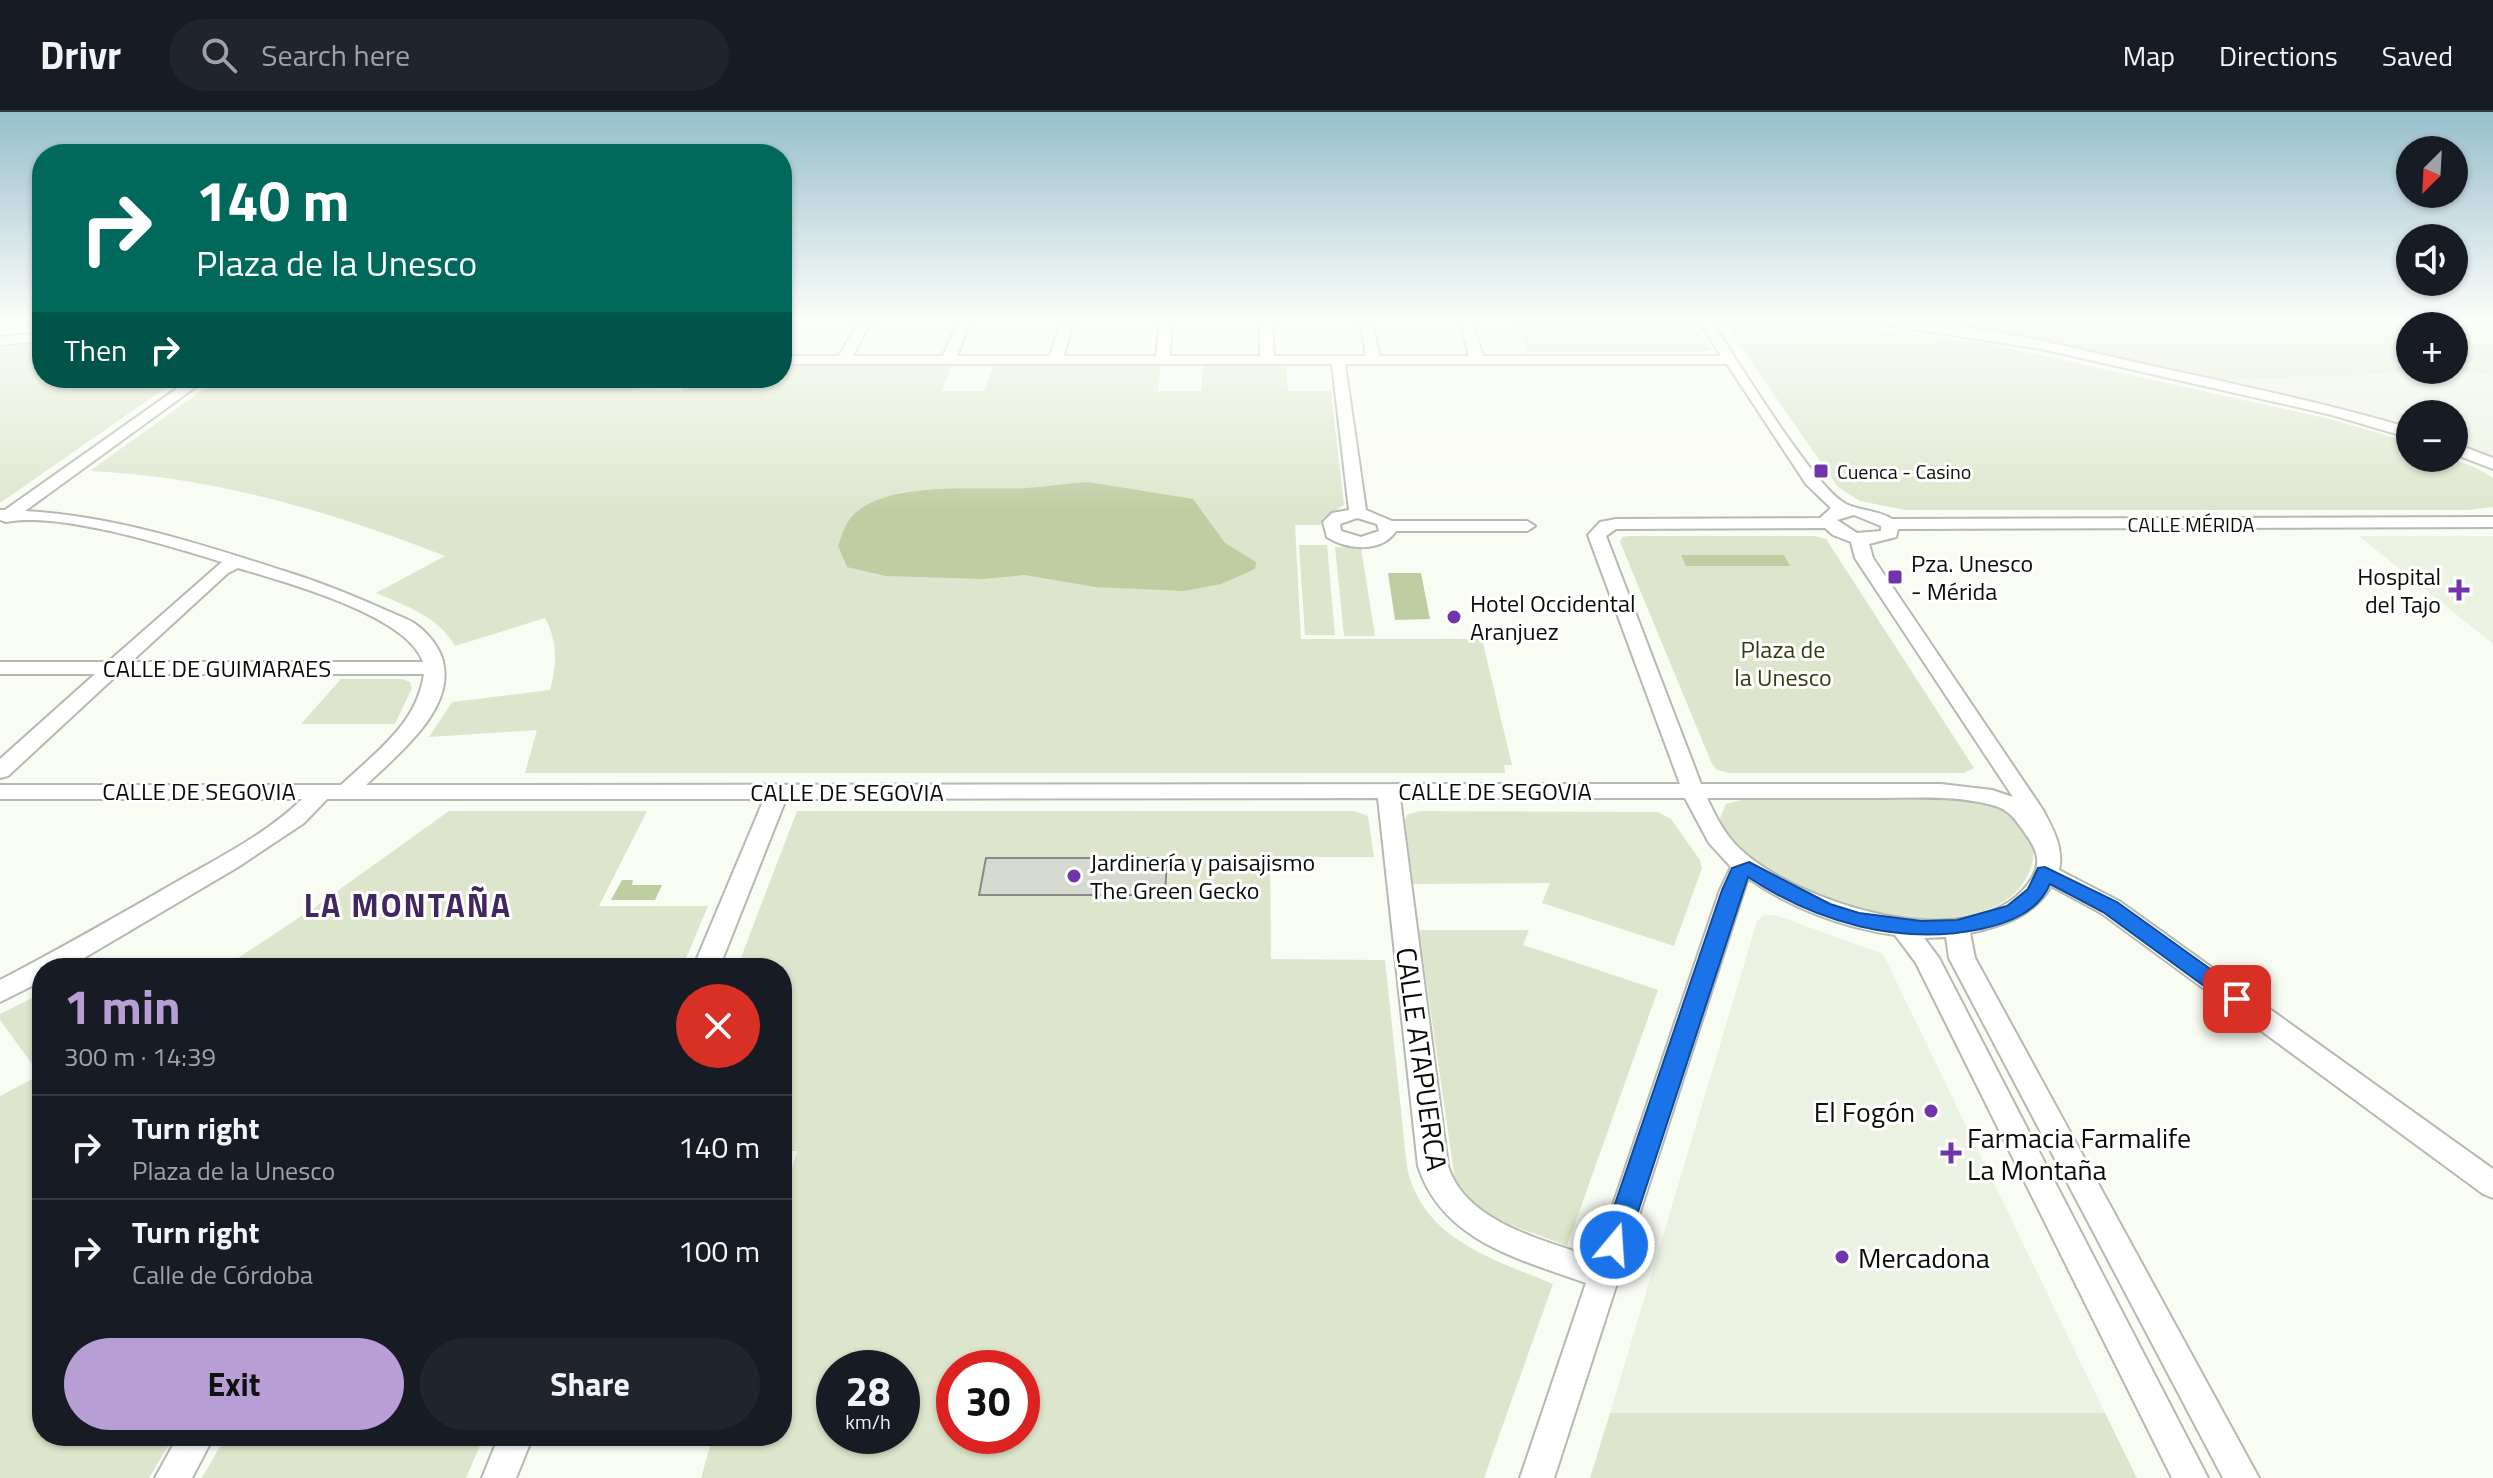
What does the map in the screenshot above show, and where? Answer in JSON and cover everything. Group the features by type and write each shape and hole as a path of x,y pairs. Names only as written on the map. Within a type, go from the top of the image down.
{"street":[{"path":"1341,385 1358,513"},
{"path":"1748,385 1836,517 1840,532 1859,538 1890,533 1889,524 1874,515 1836,517 1616,524 1606,526 1597,535 1707,821 1727,850 1778,887 1823,909 1859,920 1903,927 1957,927 2014,911 2036,893 2045,873 2049,855 2042,831 2021,793 1864,558 1859,538"},
{"path":"2218,385 2335,411 2396,429"},
{"path":"3,517 187,388"},
{"path":"2468,454 2493,464"},
{"path":"1388,526 1388,532 1373,541 1348,541 1333,533 1331,522 1338,517 1358,513 1375,516 1388,526 1527,526"},
{"path":"3,517 73,519 116,527 240,560 326,590 407,627 428,647 435,668 431,696 412,729 334,791 230,861 63,958"},
{"name":"CALLE MÉRIDA","path":"1889,524 2493,522"},
{"path":"0,771 222,569 240,560"},
{"name":"CALLE DE GUIMARAES","path":"0,668 435,668"},
{"path":"1941,791 1988,786 1998,781 2000,769 1989,751 1989,745"},
{"name":"CALLE ATAPUERCA","path":"1388,791 1431,1150 1439,1185 1450,1202 1489,1229 1604,1275"},
{"path":"1693,791 1941,791 1985,795 2013,805 2043,839"},
{"name":"CALLE DE SEGOVIA","path":"0,792 1693,791"},
{"path":"1707,821 1711,810 1724,798 1780,791"},
{"path":"710,958 778,792"},
{"path":"1537,1478 1732,890 1738,873 1749,868"},
{"path":"2045,873 2110,907 2493,1185"},
{"path":"1903,927 1926,958 2191,1478"},
{"path":"1957,927 1962,958 2242,1478"},
{"path":"0,992 32,975"},
{"path":"172,1478 191,1446"},
{"path":"499,1478 512,1446"}],"shaded area":[{"path":"2242,385 2493,385 2493,455 2468,446 2468,400 2396,400 2396,422"},
{"path":"1088,482 1193,499 1225,543 1256,562 1255,569 1221,584 1184,591 1095,587 1025,575 983,579 886,576 847,567 838,546 855,513 891,496 937,489 1026,488"},
{"name":"Hospital del Tajo","path":"2359,536 2493,536 2493,644"},
{"path":"1681,555 1784,555 1790,566 1686,566"},
{"path":"1388,573 1421,573 1430,619 1395,620"},
{"path":"622,880 633,880 632,885 662,885 655,900 611,900"},
{"path":"1764,915 1775,915 1883,954 2105,1413 1610,1413 1757,921"}],"green space":[{"path":"0,385 32,385 32,388 165,388 0,503"},
{"path":"792,385 944,385 942,391 984,391 986,385 1159,385 1158,391 1201,391 1201,385 1288,385 1288,391 1331,391 1344,505 1323,518 1320,525 1295,525 1301,639 1482,639 1512,765 1504,765 1505,773 525,773 537,730 429,737 452,702 550,690 555,654 545,618 455,646 430,619 376,593 445,556 315,511 226,488 135,474 90,471 205,388 640,388 638,390 681,391 684,388 792,388"},
{"path":"1767,385 2174,385 2330,419 2396,438 2396,472 2468,472 2468,464 2493,478 2493,507 2468,510 1905,510 1860,501 1838,487"},
{"name":"Plaza de la Unesco","path":"1814,536 1826,539 1974,768 1964,773 1730,773 1717,770 1620,542 1622,537"},
{"path":"1299,545 1327,545 1335,635 1305,635"},
{"path":"1335,547 1361,548 1375,636 1344,636"},
{"path":"341,679 402,679 410,682 412,688 395,724 301,724"},
{"path":"1745,799 1981,800 2013,816 2032,843 2033,861 2030,870 2007,899 1970,915 1924,918 1873,912 1822,897 1777,875 1741,848 1720,818 1726,804"},
{"path":"449,811 647,811 599,906 708,906 686,958 238,958"},
{"path":"797,811 1354,811 1368,816 1374,857 1270,857 1271,959 1385,960 1407,1167 1415,1192 1444,1229 1463,1243 1553,1284 1484,1478 701,1478 710,1446 792,1446 792,1169 797,1151 792,1151 792,958 741,958"},
{"path":"1419,811 1658,812 1671,819 1700,860 1702,868 1674,946 1542,903 1550,883 1413,884 1405,821 1407,815"},
{"path":"1419,930 1529,930 1523,945 1658,990 1567,1246 1489,1214 1464,1193 1455,1180"},
{"path":"32,998 32,1064 0,1020 0,1014"},
{"path":"32,1079 32,1446 168,1446 149,1478 0,1478 0,1096"},
{"path":"1610,1413 2105,1413 2137,1478 1590,1478"},
{"path":"220,1446 480,1446 466,1478 202,1478"}],"building":[{"name":"Jardinería y paisajismo The Green Gecko","path":"986,858 1167,858 1165,895 979,895"}],"place":[{"name":"Cuenca - Casino","path":"1821,471"},
{"name":"Pza. Unesco - Mérida","path":"1895,577"},
{"name":"Hospital del Tajo","path":"2459,590"},
{"name":"Hotel Occidental Aranjuez","path":"1454,617"},
{"name":"Jardinería y paisajismo The Green Gecko","path":"1074,876"},
{"name":"El Fogón","path":"1931,1111"},
{"name":"Farmacia Farmalife La Montaña","path":"1951,1153"},
{"name":"Mercadona","path":"1842,1257"}],"district":[{"name":"LA MONTAÑA","path":"408,905"}],"route":[{"path":"1614,1245 1738,873 1749,868 1778,887 1823,909 1859,920 1921,929 1957,927 2014,911 2036,893 2045,873 2110,907 2237,999"}]}
